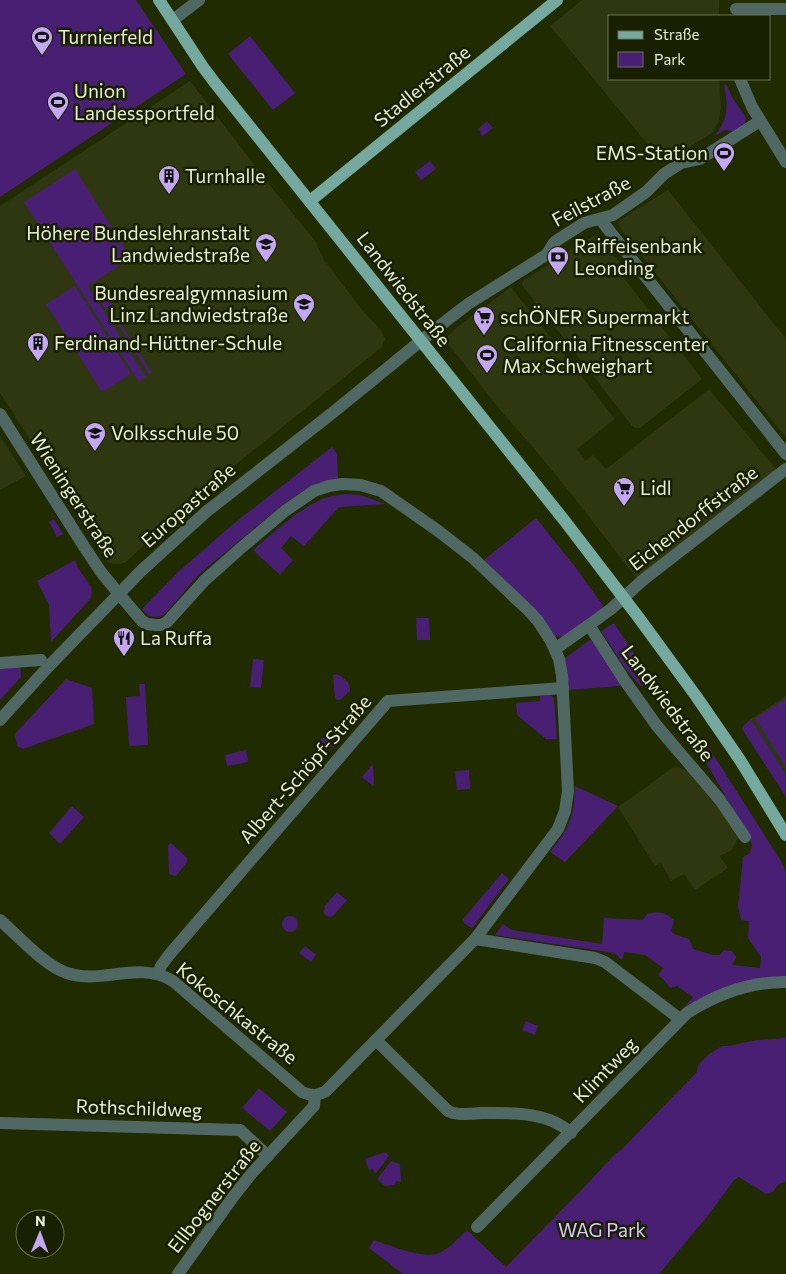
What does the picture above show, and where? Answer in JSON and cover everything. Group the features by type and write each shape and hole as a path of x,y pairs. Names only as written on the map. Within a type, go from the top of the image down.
{"main road":[{"name":"Landwiedstraße","path":"159,0 203,67 564,520 623,597 725,737 786,835"},
{"name":"Stadlerstraße","path":"310,202 557,0"}],"street":[{"path":"173,20 198,0"},
{"path":"736,8 786,9"},
{"path":"740,80 760,121 786,162"},
{"name":"Feilstraße","path":"421,341 481,295 549,253 554,242 584,223 613,215 646,192 664,174 681,163 700,159 760,121"},
{"path":"600,219 786,454"},
{"name":"Europastraße","path":"0,720 48,667 141,571 206,512 421,341"},
{"name":"Wieningerstraße","path":"0,414 90,556 119,594"},
{"name":"Eichendorffstraße","path":"623,597 786,469"},
{"path":"119,594 142,621 147,624 161,625 167,622 205,580 240,548 300,500 329,486 342,484 360,485 381,492 391,498 437,530 472,558 538,621 555,649 560,664 563,688 568,790 565,811 558,829 475,939 326,1091 315,1096"},
{"path":"555,649 611,609 623,597"},
{"name":"Landwiedstraße","path":"589,625 657,726 720,800 745,837"},
{"path":"0,663 41,660"},
{"name":"Albert-Schöpf-Straße","path":"158,974 169,955 388,701 563,688"},
{"name":"Kokoschkastraße","path":"0,920 50,964 68,974 86,976 146,972 158,974 173,981 302,1092 315,1096"},
{"path":"475,939 595,958 605,962 680,1020"},
{"name":"Klimtweg","path":"477,1227 687,1013 727,992 757,984 785,982"},
{"path":"376,1040 453,1113 512,1113 535,1116 563,1125 571,1133"},
{"name":"Ellbognerstraße","path":"178,1274 252,1173 314,1106 315,1096"},
{"name":"Rothschildweg","path":"0,1123 240,1130 268,1156"}],"shaded area":[{"path":"582,0 719,0 719,15 608,15 608,80 719,80 721,108 718,123 712,133 663,163 550,26"},
{"path":"190,81 316,242 324,260 363,311 381,330 385,339 382,347 193,499 126,562 113,564 108,562 0,393 0,206"},
{"path":"668,190 786,339 786,438 619,227 618,222 620,220"},
{"path":"595,235 626,270 621,274 702,379 640,428 633,427 522,285 524,280"},
{"path":"511,287 615,419 577,449 585,461 593,455 606,469 709,389 777,470 637,579 572,495 501,411 446,341 446,338 457,327"},
{"path":"0,436 26,476 0,490"},
{"path":"786,696 786,774 751,719"},
{"path":"675,766 689,771 716,802 739,836 732,850 720,856 728,868 695,890 684,874 671,881 661,863 655,866 618,807"}],"green space":[{"name":"Union Landessportfeld","path":"0,0 136,0 186,74 0,197"},
{"path":"250,36 295,93 273,110 228,54"},
{"path":"724,85 727,85 732,97 746,118 744,126 736,132 725,130 715,136 723,123 726,112"},
{"path":"487,121 493,128 483,136 478,129"},
{"path":"430,161 436,169 421,180 415,172"},
{"path":"75,169 131,258 88,286 146,377 139,382 24,202"},
{"path":"75,286 131,374 102,392 46,304"},
{"path":"106,293 113,304 110,307 152,373 149,374 108,308 105,309 98,298"},
{"path":"332,447 337,454 338,479 318,483 281,506 199,574 165,614 152,617 142,609 177,573 232,525"},
{"path":"345,494 360,495 386,504 339,507 304,546 291,536 281,548 293,560 280,575 253,550 286,522 313,503 331,496"},
{"path":"536,518 604,607 562,637 554,636 531,605 484,560"},
{"path":"54,519 63,534 57,537 49,522"},
{"path":"75,560 91,587 92,593 90,599 51,642 49,605 37,581"},
{"path":"416,618 429,618 430,640 417,640"},
{"path":"614,623 667,700 711,751 781,861 786,872 786,978 682,1010 693,997 677,986 670,988 658,975 663,968 645,955 624,952 622,960 609,952 495,935 503,924 512,930 602,944 604,918 643,920 647,914 658,912 668,915 674,920 671,931 674,934 689,939 693,949 713,955 720,955 724,950 732,951 736,957 732,965 760,968 761,957 748,938 749,921 741,920 738,907 743,857 750,853 752,845 747,833 699,751 687,739 647,688 640,686 625,668 601,631"},
{"path":"591,639 622,685 567,690 564,659"},
{"path":"253,659 264,660 261,688 250,687"},
{"path":"20,665 21,677 0,700 0,666"},
{"path":"337,674 346,681 350,688 350,691 340,700 335,698 333,675"},
{"path":"66,679 92,688 94,724 23,749 17,746 15,734"},
{"path":"139,684 145,684 148,745 129,746 126,697 140,696"},
{"path":"551,695 554,698 557,739 546,739 517,715 516,703 540,701 540,696"},
{"path":"786,699 786,767 755,718"},
{"path":"751,719 786,774 786,797 742,729"},
{"path":"321,738 335,738 336,744 334,747 323,748 320,746"},
{"path":"246,750 248,762 227,766 225,755"},
{"path":"373,765 374,784 373,786 362,777"},
{"path":"469,770 470,789 457,790 455,771"},
{"path":"575,786 618,806 565,862 550,852 570,822"},
{"path":"72,806 84,817 60,844 49,833"},
{"path":"171,843 187,858 187,862 176,876 169,874 168,845"},
{"path":"502,873 509,879 472,928 464,923 463,919"},
{"path":"337,892 347,900 333,916 328,917 323,913 324,907"},
{"path":"287,916 293,916 298,921 296,930 287,932 282,927 282,921"},
{"path":"305,946 316,955 311,962 299,953"},
{"path":"526,1021 538,1026 535,1035 522,1030"},
{"name":"WAG Park","path":"786,1038 786,1182 780,1184 773,1192 766,1194 739,1177 734,1180 706,1218 659,1274 403,1274 369,1248 374,1240 414,1253 436,1254 449,1247 467,1230 506,1267 697,1072 698,1065 709,1054 722,1046 757,1040"},
{"path":"259,1088 287,1112 270,1131 242,1108"},
{"path":"386,1152 389,1156 375,1174 373,1169 369,1170 365,1159"},
{"path":"391,1161 400,1164 401,1182 396,1181 395,1185 385,1186 378,1178"}],"place":[{"name":"Turnierfeld","path":"42,56"},
{"name":"Union Landessportfeld","path":"58,121"},
{"name":"EMS-Station","path":"724,172"},
{"name":"Turnhalle","path":"169,195"},
{"name":"Höhere Bundeslehranstalt Landwiedstraße","path":"266,263"},
{"name":"Raiffeisenbank Leonding","path":"558,276"},
{"name":"Bundesrealgymnasium Linz Landwiedstraße","path":"304,323"},
{"name":"schÖNER Supermarkt","path":"484,336"},
{"name":"Ferdinand-Hüttner-Schule","path":"38,362"},
{"name":"California Fitnesscenter Max Schweighart","path":"487,374"},
{"name":"Volksschule 50","path":"95,452"},
{"name":"Lidl","path":"624,507"},
{"name":"La Ruffa","path":"124,657"}]}
